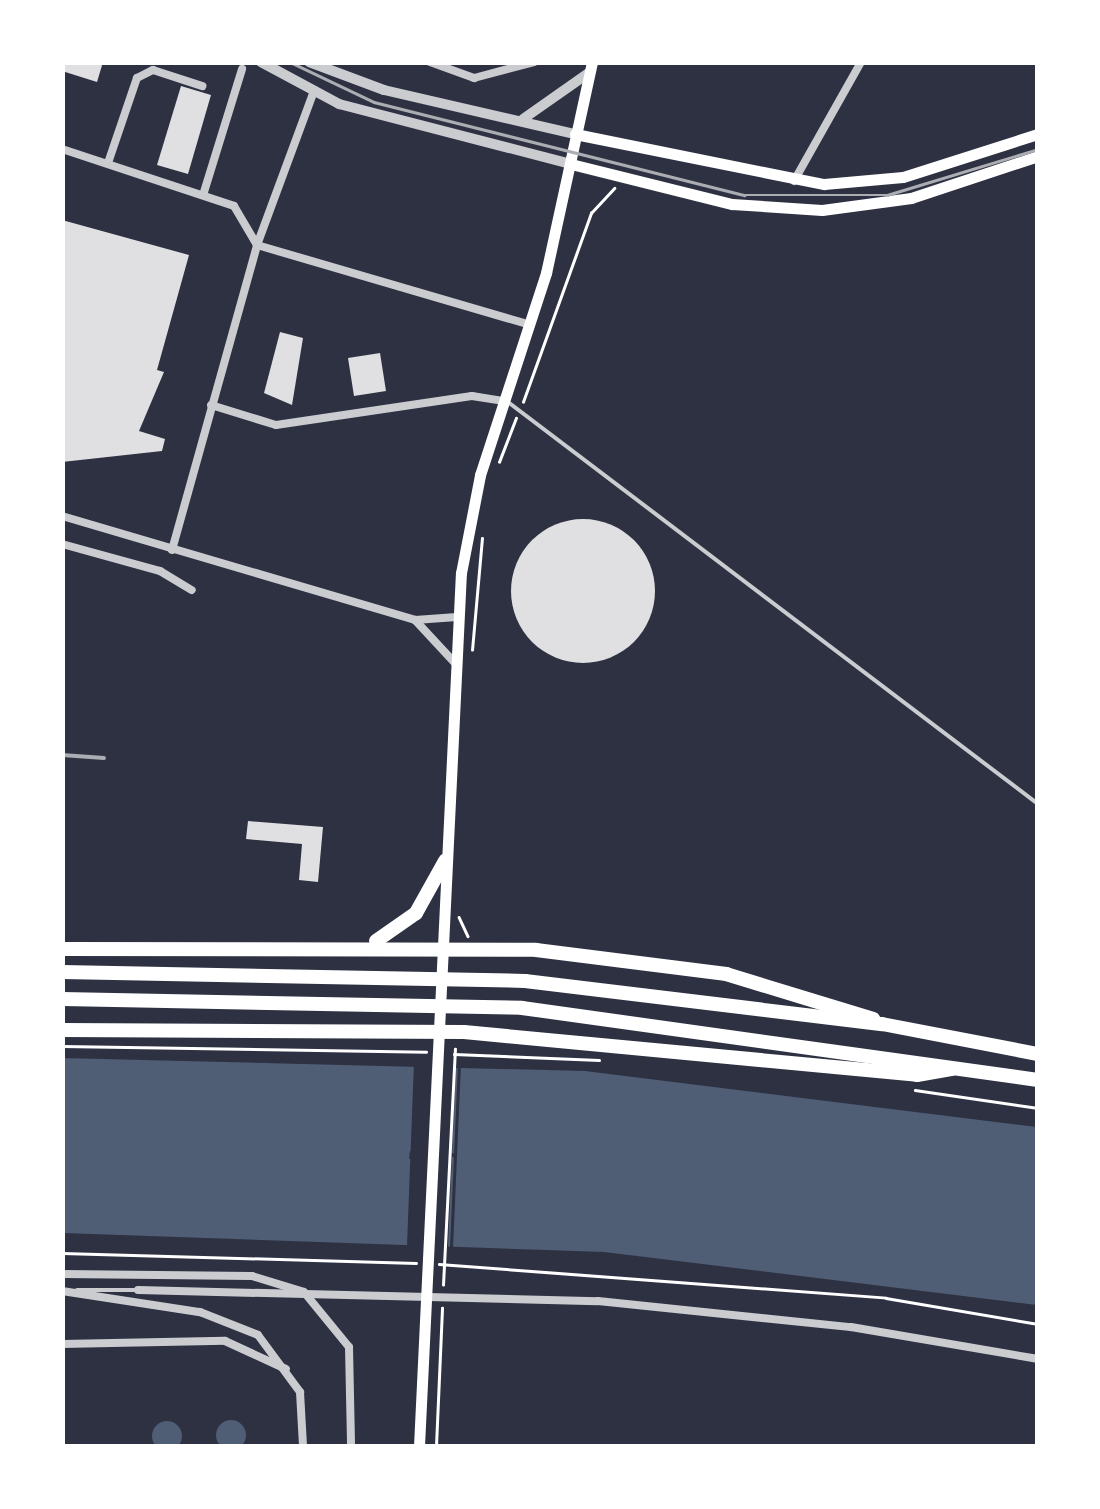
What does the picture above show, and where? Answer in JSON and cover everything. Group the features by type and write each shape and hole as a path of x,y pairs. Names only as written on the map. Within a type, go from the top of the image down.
{"highway":[{"path":"365,944 416,913 445,861"},
{"path":"62,949 365,944 440,950 467,945 726,974 834,1000 882,1024"},
{"path":"62,972 525,981 882,1024 1038,1054"},
{"path":"62,999 522,1008 968,1066 1038,1080"},
{"path":"62,1030 436,1031 918,1075 968,1066"}],"main road":[{"path":"419,1446 457,617 473,502 530,325 591,67"},
{"path":"575,134 793,182 903,177 1038,134"},
{"path":"571,164 715,200 822,210 911,198 1038,156"}],"street":[{"path":"261,62 313,94 571,164"},
{"path":"309,62 384,90 575,134"},
{"path":"430,62 474,78 534,62"},
{"path":"793,182 860,62"},
{"path":"523,119 591,67"},
{"path":"204,192 242,69"},
{"path":"108,163 137,78 153,70 202,86"},
{"path":"172,550 257,245 313,94"},
{"path":"62,149 204,192 234,206 257,245 530,325"},
{"path":"211,405 276,425 472,396 503,401"},
{"path":"62,516 415,620 457,617"},
{"path":"62,544 160,571 192,590"},
{"path":"415,620 455,664"},
{"path":"62,1274 220,1275 281,1280 323,1306 353,1359 351,1446"},
{"path":"62,1290 224,1318 258,1335 294,1375 303,1446"},
{"path":"138,1290 598,1301 851,1327 1038,1360"},
{"path":"62,1344 226,1341 294,1375"}],"lane":[{"path":"503,401 521,406 1038,804"},
{"path":"62,1290 138,1290"}],"path":[{"path":"498,467 591,213 616,188"},
{"path":"470,667 483,533"},
{"path":"459,908 467,945"},
{"path":"436,1446 461,1042"},
{"path":"62,1046 467,1049 608,1061"},
{"path":"908,1089 1038,1108"},
{"path":"62,1253 517,1266 886,1298 1038,1324"}],"water":[{"path":"62,1058 585,1071 1037,1127 1037,1305 604,1252 63,1233","holes":["410,1151 453,1153 457,1157 409,1159"]},
{"path":"231,1420 245,1429 246,1435 237,1449 231,1450 217,1441 216,1435 225,1421"},
{"path":"167,1421 177,1426 182,1436 177,1446 167,1451 157,1446 152,1436 157,1426"}],"pier":[{"path":"414,1062 456,1063 448,1247 407,1246"},
{"path":"458,1064 461,1064 450,1248"}],"building":[{"path":"62,62 103,62 97,82 62,71"},
{"path":"181,86 211,95 188,174 157,165"},
{"path":"62,220 189,255 157,370 164,372 139,431 165,439 162,451 62,462"},
{"path":"280,332 303,338 292,405 264,393"},
{"path":"380,353 386,391 354,396 348,358"},
{"path":"583,519 611,524 634,540 650,563 655,591 650,619 634,642 611,658 583,663 555,658 532,642 516,619 511,591 516,563 532,540 555,524"},
{"path":"248,821 323,827 318,882 299,880 302,844 246,839"}],"tram line":[{"path":"290,62 374,102 744,195 887,195 1038,149"}],"railway":[{"path":"62,755 104,758"}]}
